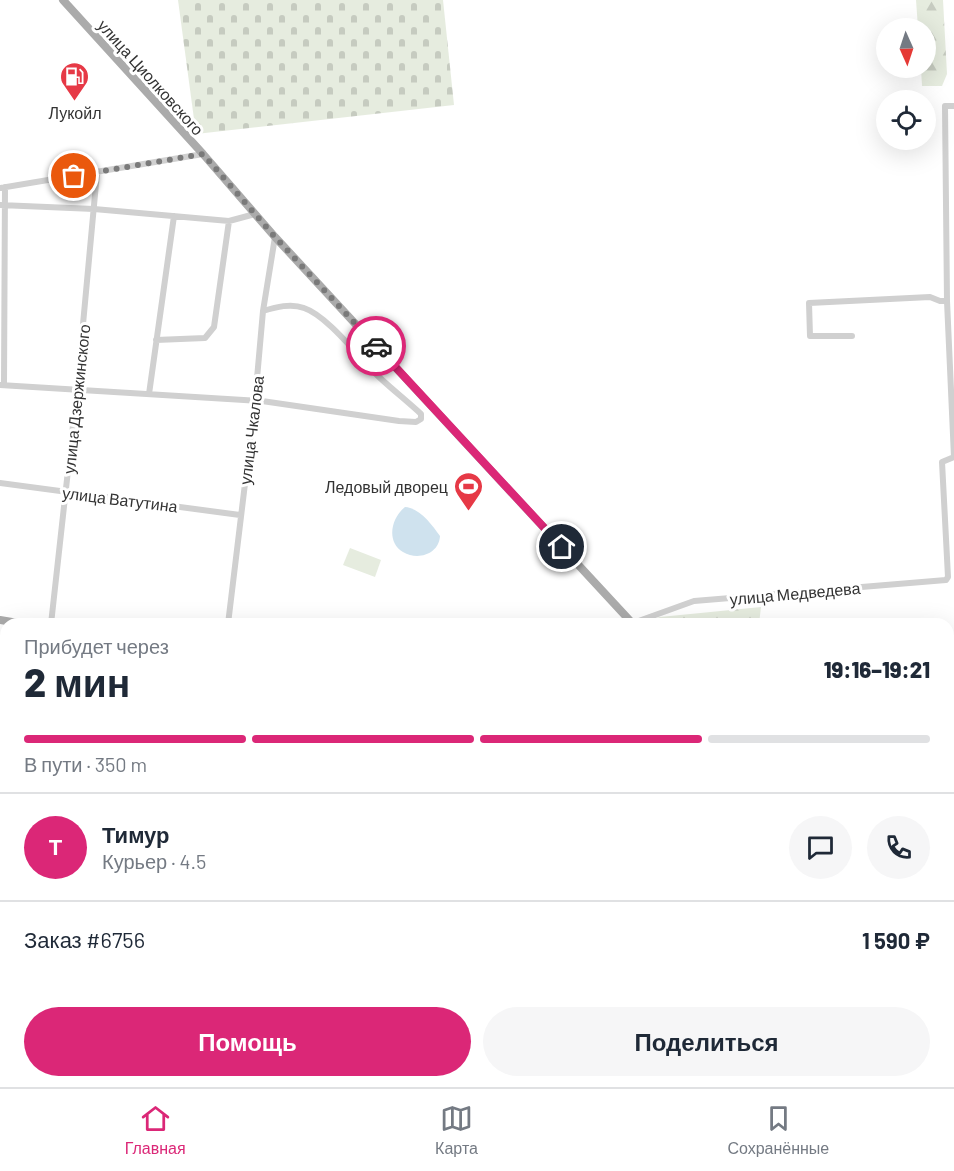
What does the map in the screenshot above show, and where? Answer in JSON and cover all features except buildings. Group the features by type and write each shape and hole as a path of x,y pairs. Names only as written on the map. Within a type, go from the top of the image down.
{"main road":[{"name":"улица Циолковского","path":"63,0 275,237 627,618"}],"street":[{"path":"951,566 942,462 954,458 950,199 945,148 945,106 954,106"},
{"path":"945,148 954,148"},
{"path":"203,154 3,187 2,385 255,401 399,421 416,422 422,418 422,414 380,379 320,317 304,308 291,306 263,311"},
{"name":"улица Дзержинского","path":"52,618 77,389 96,173"},
{"path":"3,205 94,209 229,221 255,214"},
{"path":"149,394 174,216"},
{"path":"156,340 205,338 214,327 229,221"},
{"name":"улица Чкалова","path":"229,618 255,401 263,311 275,237"},
{"path":"852,336 810,336 809,303 930,297 940,301 950,300"},
{"name":"улица Ватутина","path":"0,483 240,515"},
{"name":"улица Медведева","path":"649,618 694,601 941,581 946,580 951,566"}],"green space":[{"path":"178,0 443,0 454,105 196,134"},
{"path":"916,0 943,0 947,74 942,86 922,86 922,78 936,78 936,18 917,18"},
{"path":"350,548 381,560 375,577 343,565"},
{"path":"761,607 760,618 657,618"}],"water":[{"path":"405,507 421,514 440,536 436,547 427,554 409,555 398,548 394,542 392,530 394,523"}],"way so far":[{"path":"74,176 203,154 275,237 376,346"}],"place":[{"name":"Лукойл","path":"75,102"},
{"name":"Ледовый дворец","path":"469,512"}],"route":[{"path":"376,346 562,547"}]}
